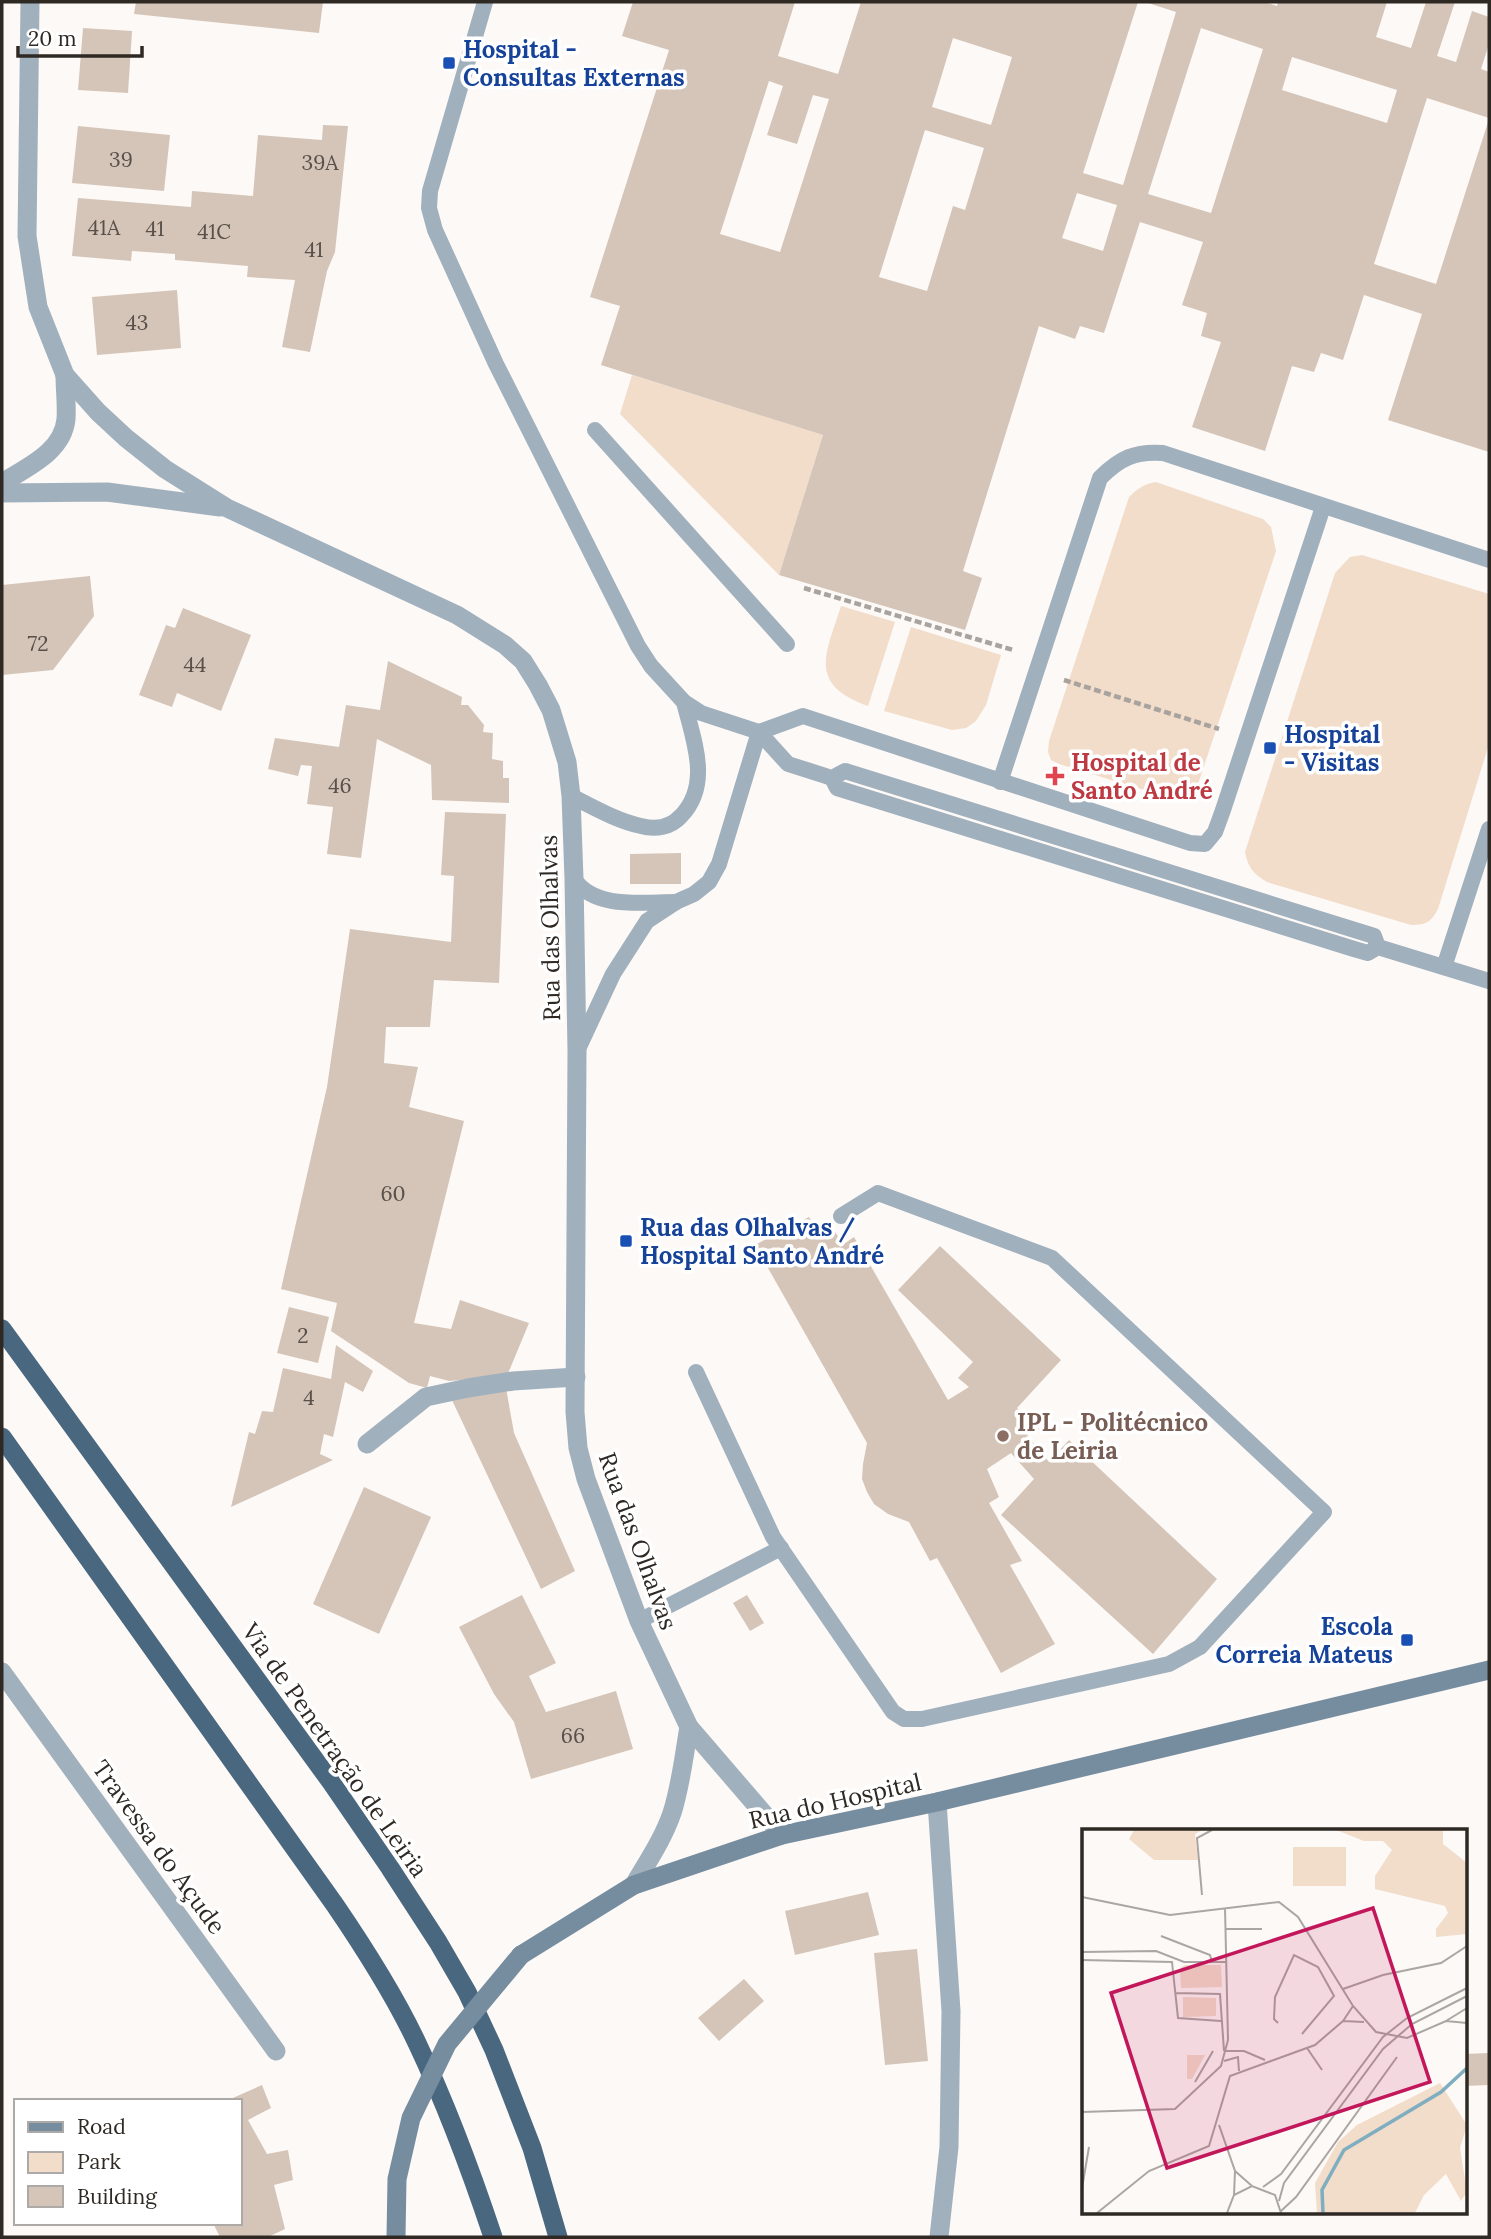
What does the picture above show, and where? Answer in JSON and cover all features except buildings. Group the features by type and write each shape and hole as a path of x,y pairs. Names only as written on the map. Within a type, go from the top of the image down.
{"highway":[{"name":"Via de Penetração de Leiria","path":"2,1329 331,1782 438,1942 467,1992 494,2050 532,2148 558,2237"},
{"path":"2,1437 328,1893 375,1966 416,2041 445,2106 471,2170 493,2237"}],"main road":[{"name":"Rua do Hospital","path":"396,2237 397,2179 411,2118 447,2044 521,1955 634,1885 782,1835 937,1802 1489,1670"}],"street":[{"name":"Rua das Olhalvas","path":"30,2 27,236 38,307 65,374 98,412 126,438 166,469 227,508 457,615 505,645 523,661 551,710 567,762 571,796 577,1051 577,1436 583,1469 639,1621 689,1727 782,1835"},
{"name":"Rua das Olhalvas","path":"2,482 50,452 61,436 66,420 65,374"},
{"path":"2,493 107,492 227,508"},
{"path":"367,1444 426,1397 502,1383 576,1377"},
{"name":"Travessa do Açude","path":"2,1672 276,2051"},
{"path":"634,1885 661,1840 672,1813 689,1727"},
{"path":"937,1802 951,2011 949,2147 939,2237"}],"lane":[{"path":"485,2 430,191 429,208 435,230 496,364 638,646 651,666 684,702 701,713 760,732 788,764 832,778 845,771 1374,936 1378,947 1489,981"},
{"path":"596,430 787,644"},
{"path":"1000,782 1100,478 1113,464 1128,457 1145,452 1163,453 1489,560"},
{"path":"760,732 803,716 1190,843 1205,844 1215,832 1322,507"},
{"path":"571,796 642,826 661,828 676,822 688,809 696,792 699,774 684,702"},
{"path":"577,1051 613,974 647,921 694,894 709,882 719,864 760,732"},
{"path":"1444,967 1484,864 1489,829"},
{"path":"574,879 579,887 591,894 622,902 676,902"},
{"path":"696,1373 773,1537 893,1712 904,1719 922,1719 1168,1664 1200,1647 1324,1512 1052,1258 878,1193 841,1216"},
{"path":"639,1621 781,1548"}],"path":[{"path":"804,588 1038,665 1247,738"}],"green space":[{"path":"632,375 823,435 779,575 620,414"},
{"path":"1156,482 1263,519 1271,527 1276,551 1197,787 1190,797 1177,800 1059,764 1051,760 1048,752 1049,741 1129,497 1141,487"},
{"path":"1362,555 1489,594 1489,744 1438,909 1428,922 1421,924 1411,925 1267,882 1252,870 1245,852 1335,573 1350,557"},
{"path":"841,606 895,622 868,706 836,688 826,666 830,639"},
{"path":"911,627 1001,655 986,705 976,721 966,728 952,730 884,711"}],"place":[{"name":"Hospital - Consultas Externas","path":"449,63"},
{"name":"Hospital - Visitas","path":"1270,748"},
{"name":"Hospital de Santo André","path":"1055,776"},
{"name":"Rua das Olhalvas / Hospital Santo André","path":"626,1241"},
{"name":"IPL - Politécnico de Leiria","path":"1003,1436"},
{"name":"Escola Correia Mateus","path":"1407,1640"}]}
